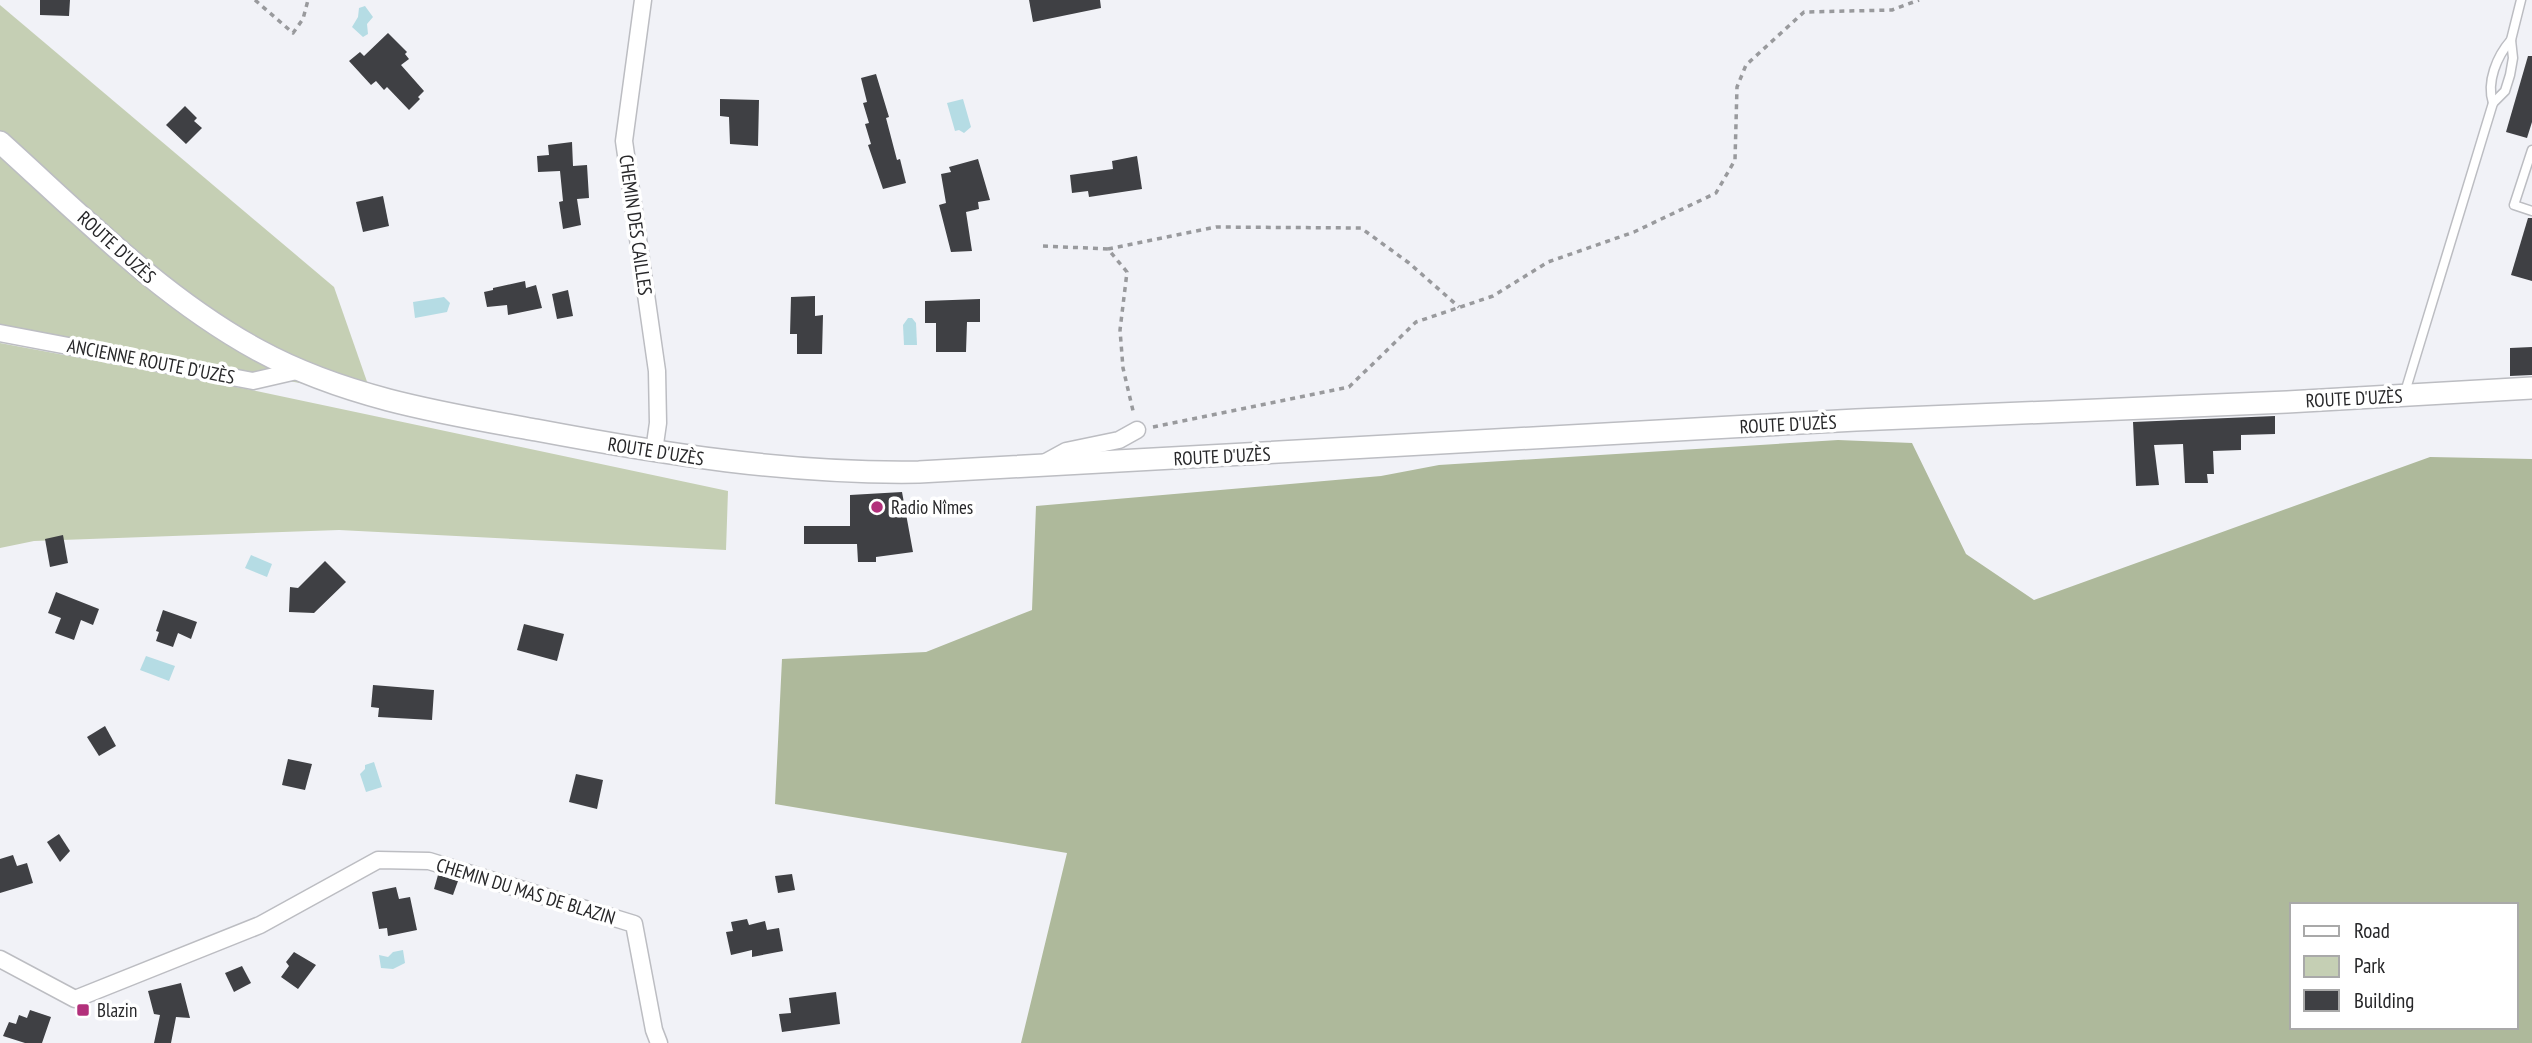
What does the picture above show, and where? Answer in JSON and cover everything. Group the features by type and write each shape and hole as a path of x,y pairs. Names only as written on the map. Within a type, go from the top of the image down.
{"main road":[{"name":"ROUTE D'UZÈS","path":"0,142 155,282 259,351 301,370 372,396 432,411 654,451 819,471 919,472 1036,467 1856,420 2532,388"}],"street":[{"name":"CHEMIN DES CAILLES","path":"643,0 624,141 657,371 658,422 654,451"},
{"name":"ANCIENNE ROUTE D'UZÈS","path":"0,333 253,381 301,370"},
{"path":"1036,467 1066,451 1119,440 1137,430"},
{"name":"CHEMIN DU MAS DE BLAZIN","path":"0,959 75,999 260,925 378,860 429,862 634,924 654,1030 660,1043"}],"lane":[{"path":"2404,395 2493,103 2505,91 2510,75 2513,58 2511,40 2521,0"},
{"path":"2493,103 2490,92 2495,69 2501,52 2511,40"},
{"path":"2532,150 2514,205 2532,211"}],"path":[{"path":"255,0 293,33 303,19 308,0"},
{"path":"1108,250 1127,272 1120,330 1123,368 1137,430 1349,387 1416,322 1493,296 1549,262 1634,232 1716,193 1735,160 1737,87 1746,65 1804,12 1892,10 1919,0"},
{"path":"1043,246 1108,250 1216,227 1361,228 1409,263 1459,307"}],"green space":[{"path":"0,5 334,287 372,396 0,329"},
{"path":"0,343 252,390 728,491 726,550 339,530 34,541 0,548"},
{"path":"1838,440 1912,443 1966,554 2034,600 2430,457 2532,459 2532,1043 1021,1043 1067,853 775,804 782,659 926,652 1032,610 1036,506 1381,476 1439,465"}],"water":[{"path":"365,6 373,17 367,24 368,34 363,37 352,27 358,17 359,8"},
{"path":"963,99 971,127 964,133 955,131 947,103"},
{"path":"444,297 450,303 447,312 415,318 413,302"},
{"path":"908,318 912,318 916,323 917,345 904,345 903,325"},
{"path":"251,555 272,564 267,577 245,568"},
{"path":"146,656 175,666 169,681 140,670"},
{"path":"374,762 382,787 366,792 360,774 365,765"},
{"path":"403,950 405,963 393,969 381,968 379,955 388,957 393,952"}],"building":[{"path":"40,0 70,0 69,16 40,15"},
{"path":"1029,0 1100,0 1101,8 1033,22"},
{"path":"388,33 407,52 405,54 409,59 401,65 424,91 409,110 387,87 384,90 376,81 371,85 349,61 360,52 364,56"},
{"path":"2528,56 2532,56 2532,122 2527,138 2506,132"},
{"path":"876,74 889,117 886,118 897,160 900,159 906,183 883,189 868,145 871,144 865,124 869,123 863,103 867,102 861,78"},
{"path":"720,99 759,100 758,146 730,144 729,117 720,116"},
{"path":"185,106 197,118 194,121 202,128 186,144 166,125"},
{"path":"572,142 573,166 587,165 589,198 577,199 581,225 563,229 559,202 563,201 560,171 538,172 537,156 549,155 548,145"},
{"path":"1137,156 1142,189 1089,197 1088,191 1072,193 1070,175 1113,169 1112,161"},
{"path":"978,159 990,200 978,202 979,209 966,212 972,251 951,252 939,205 946,203 941,174 951,172 949,167"},
{"path":"383,196 389,226 363,232 356,202"},
{"path":"2528,218 2532,218 2532,281 2511,275"},
{"path":"525,281 526,288 536,285 542,308 508,315 507,305 487,307 484,292"},
{"path":"568,290 573,316 557,319 552,294"},
{"path":"815,296 815,316 823,315 822,354 797,354 797,334 790,334 791,297"},
{"path":"980,299 980,322 967,322 966,352 936,352 936,323 925,323 925,301"},
{"path":"2532,347 2532,375 2510,376 2510,348"},
{"path":"2275,416 2275,434 2241,435 2241,450 2213,451 2214,474 2207,474 2208,483 2185,483 2183,444 2154,445 2159,485 2136,486 2133,422"},
{"path":"902,492 913,552 876,557 876,562 858,562 857,544 804,544 804,526 850,526 850,495"},
{"path":"63,535 68,563 50,567 45,539"},
{"path":"325,561 346,582 314,613 289,612 290,587 298,588"},
{"path":"56,592 99,609 93,625 81,620 74,640 55,633 61,618 48,613"},
{"path":"163,610 197,622 191,639 178,633 173,647 156,641 159,632 156,631"},
{"path":"524,624 564,634 557,661 517,650"},
{"path":"373,685 434,690 432,720 378,717 379,708 371,707"},
{"path":"105,726 116,746 99,756 87,737"},
{"path":"288,759 312,764 305,790 282,785"},
{"path":"576,774 603,780 597,809 569,802"},
{"path":"59,834 70,851 60,862 47,842"},
{"path":"13,855 17,866 27,863 33,883 0,893 0,859"},
{"path":"792,874 795,890 778,893 775,876"},
{"path":"438,875 458,881 453,895 434,889"},
{"path":"396,887 399,899 410,897 417,930 388,936 387,928 379,929 372,892"},
{"path":"747,919 749,925 765,921 767,930 779,928 783,951 752,957 752,950 731,955 726,932 733,931 731,922"},
{"path":"294,952 316,965 298,989 281,977 289,966 286,962"},
{"path":"242,966 251,983 234,992 225,973"},
{"path":"181,983 190,1018 176,1017 171,1043 154,1043 160,1015 154,1014 148,991"},
{"path":"836,992 840,1024 782,1032 779,1014 791,1013 789,998"},
{"path":"30,1010 51,1017 42,1043 25,1043 3,1036 9,1022 16,1024 19,1015 27,1018"}],"place":[{"name":"Radio Nîmes","path":"877,507"},
{"name":"Blazin","path":"83,1010"}]}
